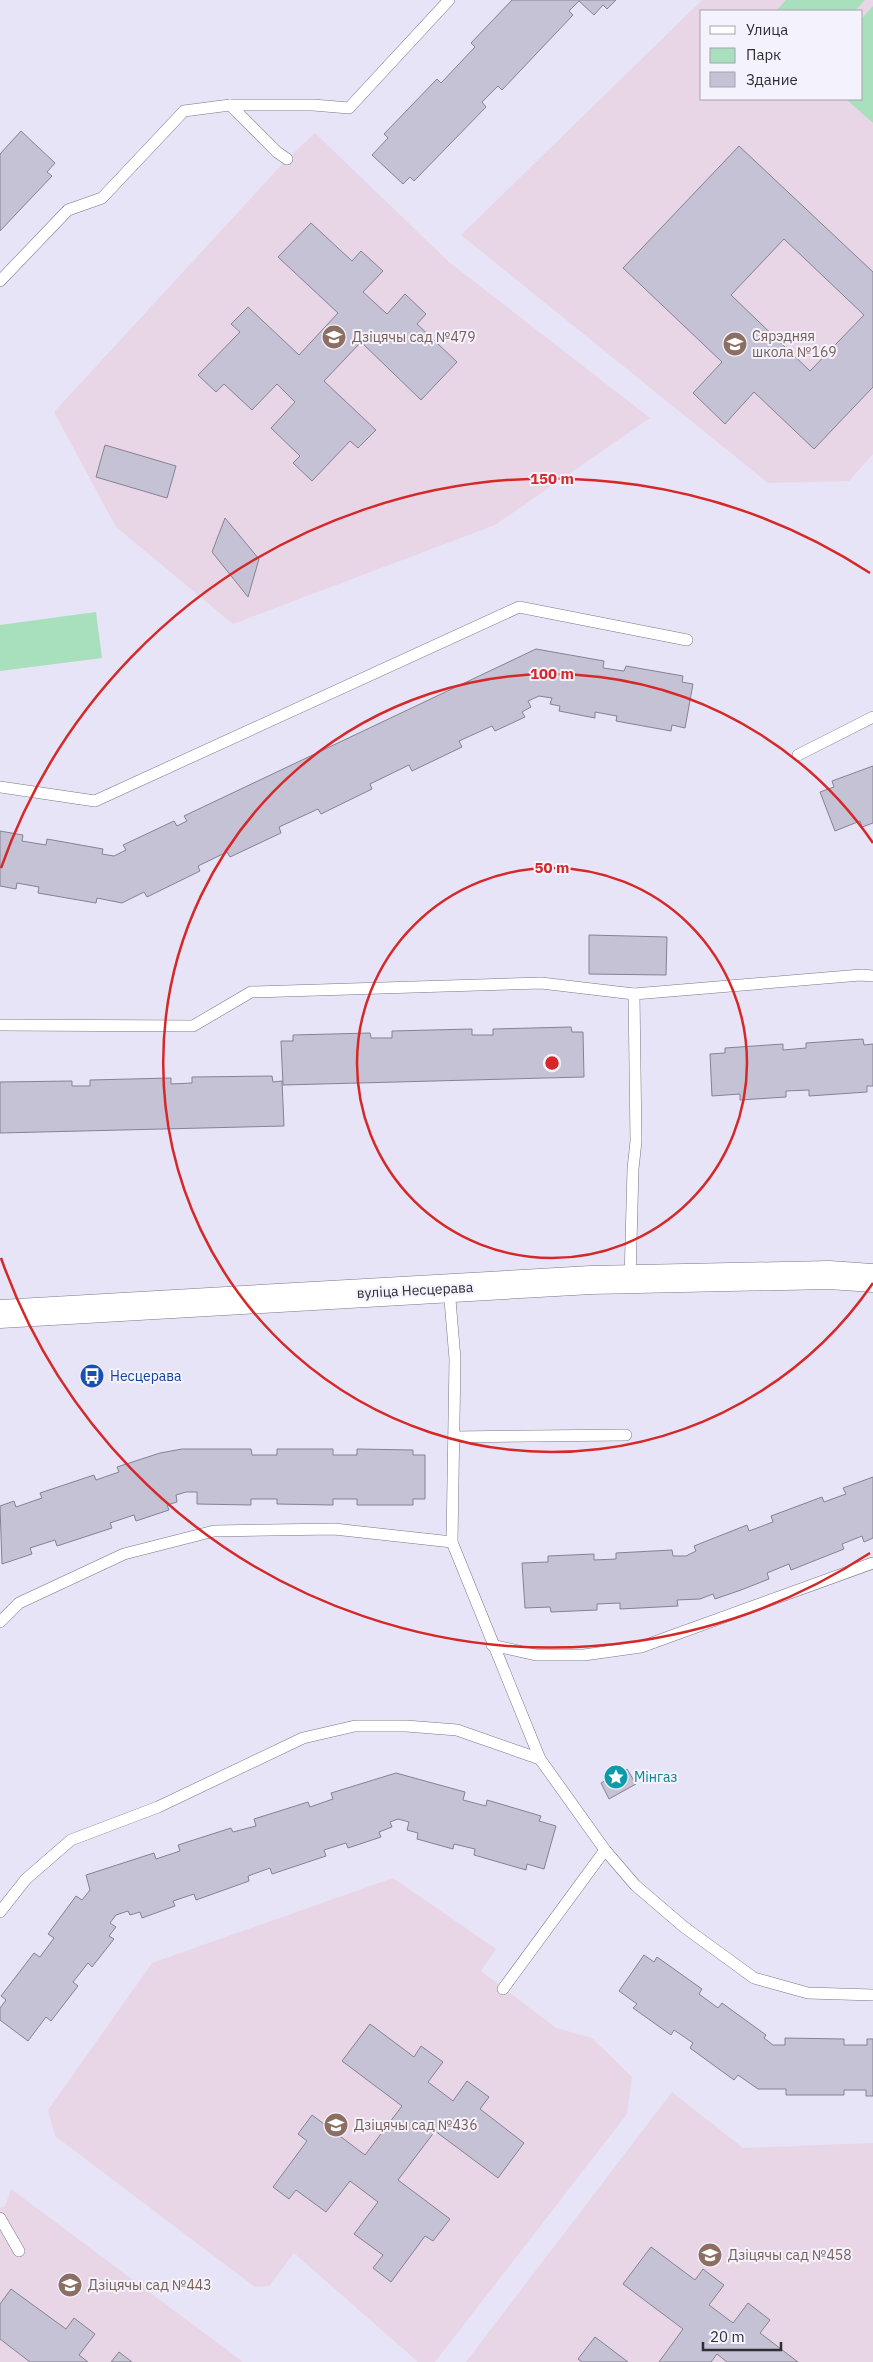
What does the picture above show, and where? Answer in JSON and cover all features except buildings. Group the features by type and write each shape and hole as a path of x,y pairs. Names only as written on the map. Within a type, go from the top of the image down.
{"main road":[{"path":"829,1275 873,1268"},
{"name":"вуліца Несцерава","path":"0,1314 630,1279 829,1275"},
{"path":"829,1275 873,1278"}],"lane":[{"path":"0,281 68,210 102,198 184,111 230,105 312,105 349,108 449,0"},
{"path":"230,105 287,160"},
{"path":"0,787 95,801 519,607 687,640"},
{"path":"798,755 873,716"},
{"path":"0,1025 193,1026 251,992 541,983 634,994 861,975 873,976"},
{"path":"630,1279 633,1170 636,1141 634,994"},
{"path":"448,1288 455,1359 452,1542 469,1579 492,1645 507,1674 540,1759 605,1850 635,1885 672,1916 754,1978 808,1993 873,1995"},
{"path":"454,1437 626,1435"},
{"path":"0,1622 19,1603 124,1554 214,1531 334,1529 452,1542"},
{"path":"492,1645 546,1655 584,1655 641,1647 873,1563"},
{"path":"0,1912 26,1878 71,1840 158,1807 303,1738 354,1726 406,1726 457,1730 540,1759"},
{"path":"503,1989 605,1850"},
{"path":"0,2218 19,2251"}],"shaded area":[{"name":"Сярэдняя школа №169","path":"702,0 873,0 873,454 849,481 768,483 461,235"},
{"name":"Дзіцячы сад №479","path":"315,133 449,262 650,418 495,525 233,624 116,527 54,412 287,159"},
{"name":"Дзіцячы сад №436","path":"393,1878 496,1949 481,1971 556,2028 592,2038 632,2077 627,2114 435,2362 418,2362 294,2253 269,2286 255,2287 55,2136 48,2110 152,1963"},
{"name":"Дзіцячы сад №458","path":"672,2092 743,2148 873,2143 873,2362 466,2362"},
{"name":"Дзіцячы сад №443","path":"11,2189 243,2362 0,2362 0,2208 5,2206"}],"green space":[{"path":"786,0 865,0 856,10 777,10"},
{"path":"873,6 873,123 847,100 863,100 863,17"},
{"path":"96,612 102,658 0,671 0,625"}],"place":[{"name":"Дзіцячы сад №479","path":"334,337"},
{"name":"Сярэдняя школа №169","path":"735,344"},
{"name":"Несцерава","path":"92,1376"},
{"name":"Мінгаз","path":"616,1777"},
{"name":"Дзіцячы сад №436","path":"336,2125"},
{"name":"Дзіцячы сад №458","path":"710,2255"},
{"name":"Дзіцячы сад №443","path":"70,2285"}]}
